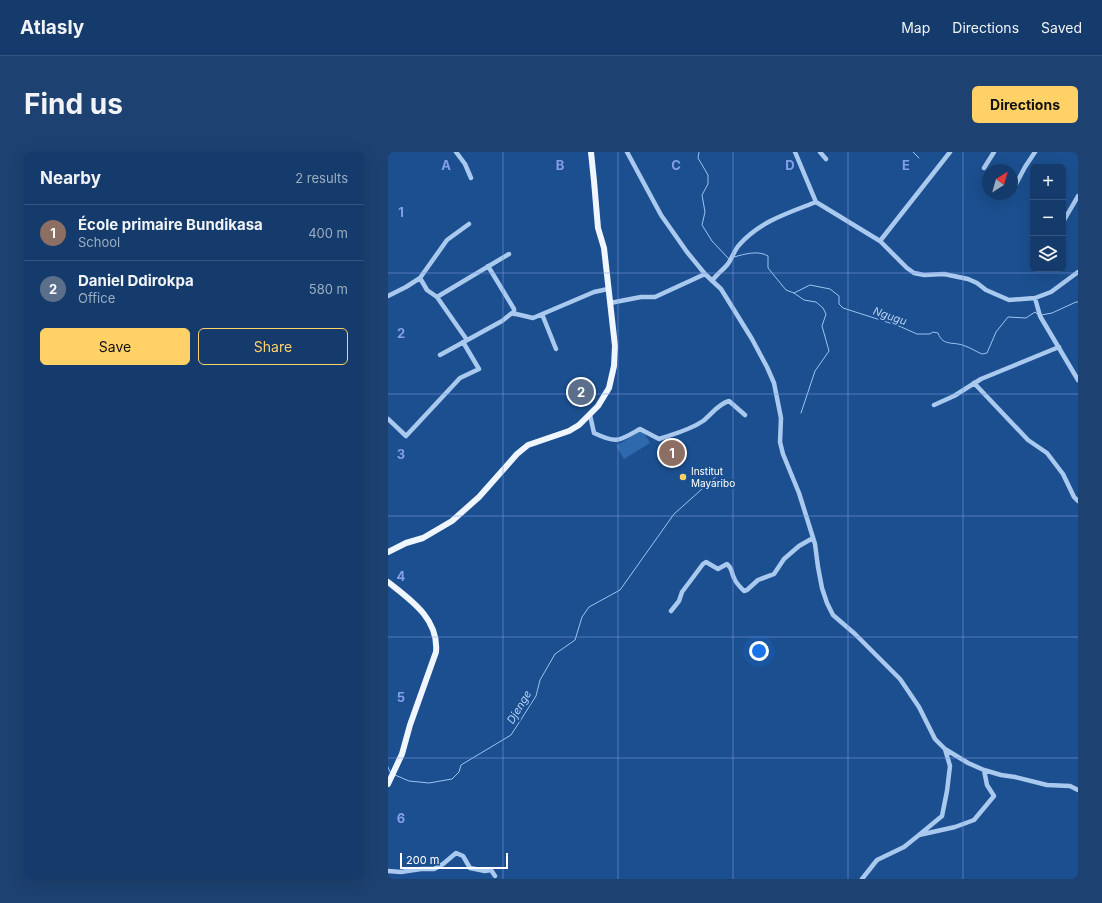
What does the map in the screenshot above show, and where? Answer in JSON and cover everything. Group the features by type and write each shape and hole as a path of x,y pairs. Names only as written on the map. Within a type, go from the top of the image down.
{"main road":[{"path":"388,552 406,543 423,538 452,521 479,497 517,454 528,445 569,431 579,425 598,406 609,388 614,366 615,346 604,248 598,228 590,152"},
{"path":"388,582 423,611 431,624 435,635 436,644 436,652 410,725 402,754 388,784"}],"street":[{"path":"456,152 465,164 471,178"},
{"path":"627,152 662,215 686,252 705,274 721,289 763,358 774,383 781,418 780,442 783,454 799,493 815,544 822,588 833,615 855,634 900,679 919,707 935,739 945,749 968,763 984,770 1001,775 1048,784 1070,786 1078,790"},
{"path":"795,152 816,202 880,241 914,273 924,275 944,274 968,279 986,290 1009,300 1035,298 1051,292 1078,272"},
{"path":"820,152 826,159"},
{"path":"880,241 950,152"},
{"path":"986,164 994,152"},
{"path":"1018,180 1035,152"},
{"path":"1066,217 1078,196"},
{"path":"712,281 728,264 735,251 752,233 768,221 816,202"},
{"path":"388,296 420,278 446,240 469,224"},
{"path":"438,297 509,254"},
{"path":"488,266 514,309 514,314"},
{"path":"610,303 641,297 656,297 705,274"},
{"path":"388,419 406,436 460,378 479,369 465,341 438,297 427,290 420,278"},
{"path":"440,355 502,321 512,313 533,318 594,292 608,289"},
{"path":"1035,298 1040,316 1078,380"},
{"path":"542,314 556,349"},
{"path":"934,405 954,396 981,379 1058,347"},
{"path":"974,383 1028,440 1047,453 1063,474 1074,497 1078,501"},
{"path":"590,415 594,433 616,441 640,429 659,439 679,433 702,422 722,403 729,400 745,416"},
{"path":"671,610 679,601 682,592 706,562 718,569 724,565 729,565 733,570 733,578 744,591 758,580 774,574 784,559 813,538"},
{"path":"862,879 877,860 904,847 942,816 950,766 945,749"},
{"path":"918,835 954,827 974,820 994,796 987,785 984,770"},
{"path":"388,871 401,872 434,869 443,864 456,853 463,856 470,868 485,871 491,870 495,876"}],"shaded area":[{"path":"642,430 650,443 624,459 616,446"}],"waterway":[{"name":"Ngugu","path":"699,152 698,158 708,175 708,184 702,195 705,212 702,225 712,241 729,259"},
{"path":"913,152 919,158"},
{"path":"734,257 756,253 768,256 768,268 786,290 794,293 804,300 816,302 823,308 826,314 822,326 829,351 815,371 801,413"},
{"name":"Ngugu","path":"794,293 810,285 830,289 839,296 839,304 843,308 899,326 917,334 930,334 933,332 938,333 946,342 961,345 982,354 987,353 996,332 1008,317 1026,318 1035,312 1037,314"},
{"name":"Ngugu","path":"1041,315 1052,313 1078,302"},
{"name":"Djenge","path":"395,775 409,781 429,783 452,779 459,772 461,765 511,735 536,696 540,680 555,654 575,640 582,617 589,607 620,590 674,514 720,473"},
{"name":"Djenge","path":"388,767 390,772"}],"place":[{"name":"Daniel Ddirokpa","path":"581,392"},
{"name":"École primaire Bundikasa","path":"672,453"},
{"name":"Institut Mayaribo","path":"683,477"}]}
